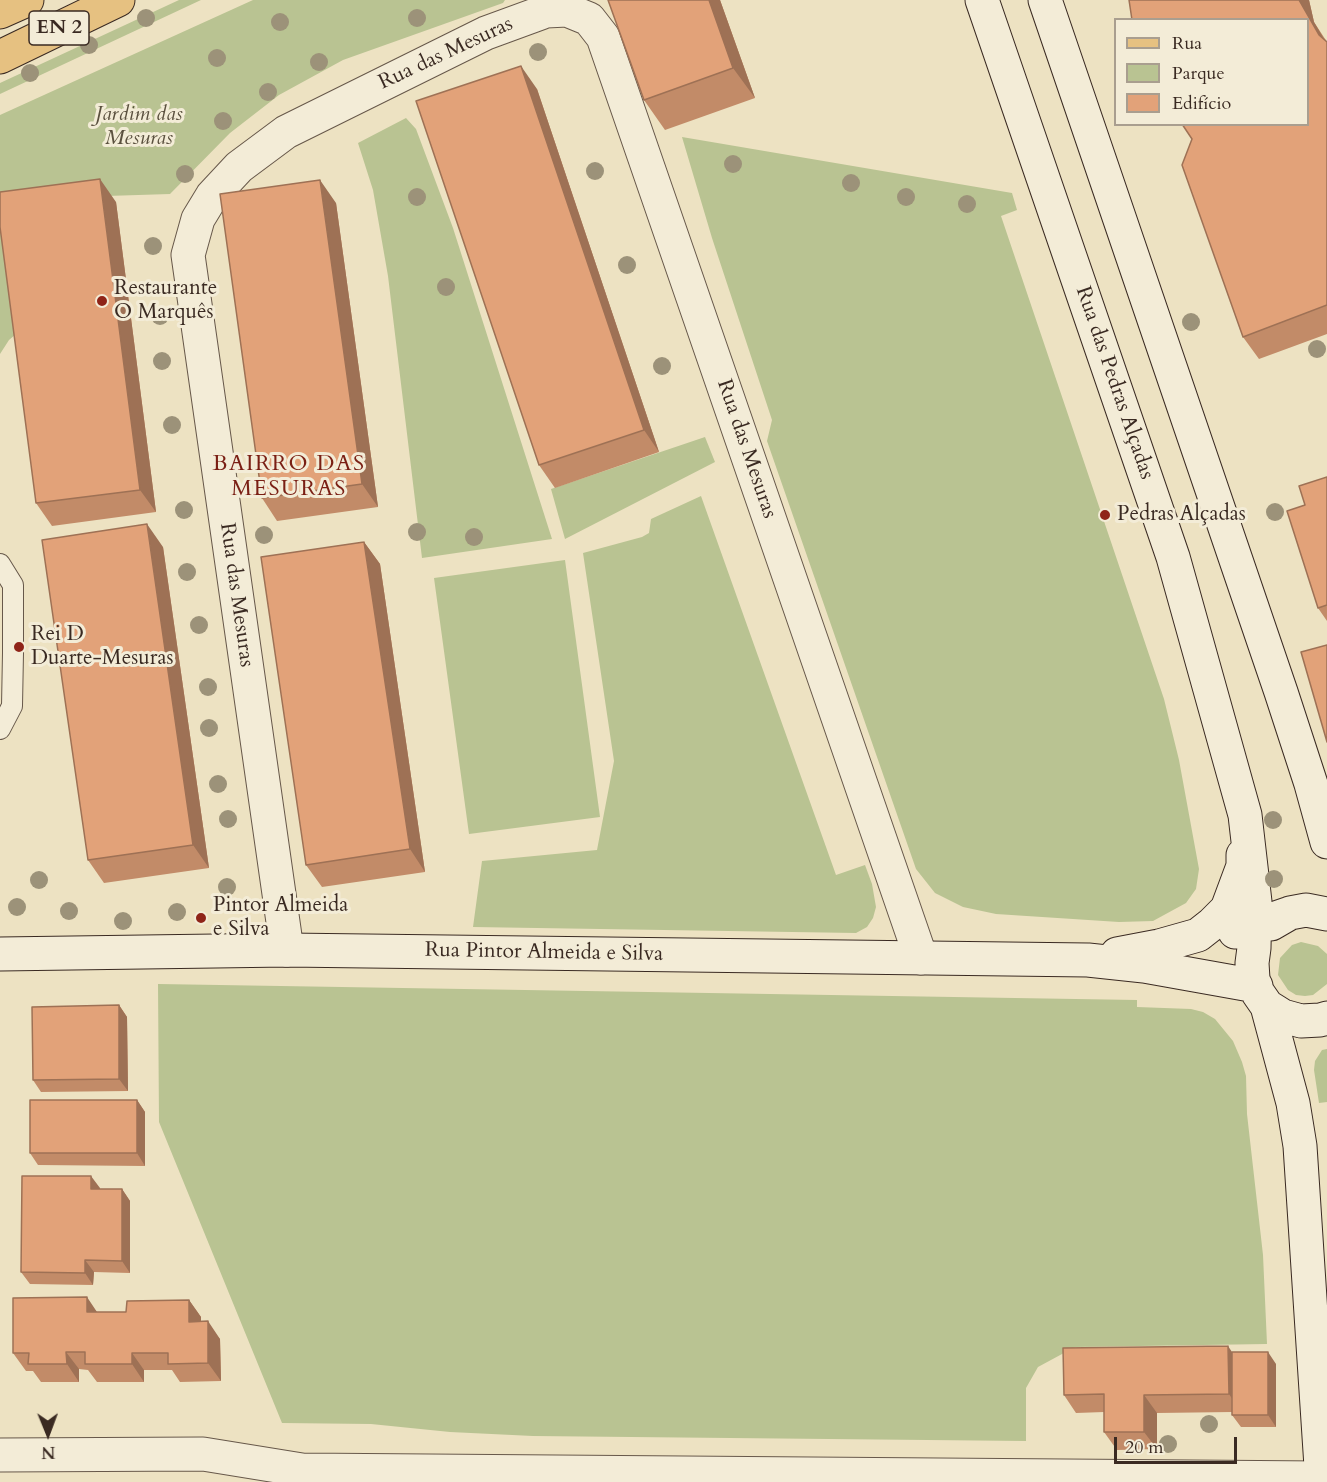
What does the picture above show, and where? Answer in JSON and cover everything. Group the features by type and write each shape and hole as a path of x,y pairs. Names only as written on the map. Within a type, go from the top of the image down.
{"main road":[{"name":"EN 2","path":"0,12 27,0"},
{"name":"EN 2","path":"0,57 118,0"}],"street":[{"name":"Rua das Pedras Alçadas","path":"982,0 1173,557 1245,815 1255,902 1252,963 1293,1103 1300,1146 1322,1480"},
{"path":"1045,0 1281,692 1327,842"},
{"name":"Rua das Mesuras","path":"287,950 188,255 198,219 212,196 239,167 286,132 486,33 546,11 567,10 589,19 603,38 921,958"},
{"name":"Rua Pintor Almeida e Silva","path":"1088,960 1159,946 1198,934 1212,924 1227,909 1243,866 1245,815"},
{"path":"1159,946 1255,937 1274,921 1290,913 1306,910 1327,914"},
{"name":"Rua Pintor Almeida e Silva","path":"0,954 287,950 1088,960 1144,966 1262,996"},
{"path":"1262,996 1283,1016 1301,1021 1327,1018"},
{"path":"0,1455 203,1454 302,1470 1322,1480"}],"lane":[{"path":"0,564 13,585 13,663 12,706 0,729"}],"green space":[{"path":"179,0 201,0 0,94 0,83"},
{"name":"Jardim das Mesuras","path":"253,0 505,0 503,3 343,60 279,95 230,133 170,194 11,199 16,334 0,354 0,115"},
{"path":"406,118 416,129 453,228 552,539 422,558 388,276 373,190 358,143"},
{"path":"682,137 1012,193 1017,210 1001,216 1164,699 1179,760 1199,869 1196,889 1186,903 1153,921 1119,922 996,914 963,907 935,893 916,869 767,441 772,420 712,238"},
{"path":"705,437 715,462 565,539 551,489"},
{"path":"701,496 836,875 865,865 872,884 876,907 873,918 867,927 856,933 473,927 482,861 597,850 614,761 583,553 642,537 649,533 651,519"},
{"path":"565,560 600,817 469,834 434,578"},
{"path":"1301,942 1318,946 1327,954 1327,984 1313,995 1296,995 1288,990 1278,975 1280,958 1292,945"},
{"path":"158,984 1137,1000 1137,1007 1191,1009 1203,1012 1215,1019 1233,1041 1246,1076 1247,1114 1263,1255 1267,1344 1075,1347 1038,1367 1026,1388 1026,1441 533,1436 450,1432 371,1424 282,1423 159,1122"},
{"path":"1327,1049 1327,1102 1319,1103 1314,1070 1315,1061 1322,1050"}],"building":[{"path":"608,0 709,0 733,68 644,100"},
{"path":"1129,0 1299,0 1319,35 1327,42 1327,305 1243,337 1182,165 1192,139 1183,126 1309,126 1309,18 1132,18"},
{"path":"521,66 644,430 539,465 416,101"},
{"path":"100,179 140,490 36,503 0,227 0,192"},
{"path":"320,180 362,484 262,498 220,194"},
{"path":"1327,477 1327,605 1318,608 1287,511 1305,505 1299,486"},
{"path":"147,524 193,845 88,860 42,540"},
{"path":"364,542 410,849 306,865 261,557"},
{"path":"1327,645 1327,742 1301,652"},
{"path":"119,1005 119,1079 33,1080 32,1007"},
{"path":"30,1100 137,1100 137,1153 30,1153"},
{"path":"22,1176 91,1176 91,1189 122,1189 122,1261 85,1260 85,1273 21,1272"},
{"path":"87,1297 87,1312 126,1312 127,1301 189,1300 189,1322 208,1321 208,1363 168,1364 168,1353 132,1353 132,1364 85,1364 85,1352 66,1352 67,1364 28,1364 29,1353 13,1353 13,1298"},
{"path":"1228,1346 1229,1394 1144,1395 1144,1432 1104,1432 1104,1394 1064,1395 1063,1348"},
{"path":"1232,1352 1268,1352 1268,1415 1232,1415"}],"place":[{"name":"Restaurante O Marquês","path":"102,301"},
{"name":"Pedras Alçadas","path":"1105,515"},
{"name":"Rei D Duarte-Mesuras","path":"19,647"},
{"name":"Pintor Almeida e Silva","path":"201,918"}],"district":[{"name":"BAIRRO DAS MESURAS","path":"289,478"}]}
